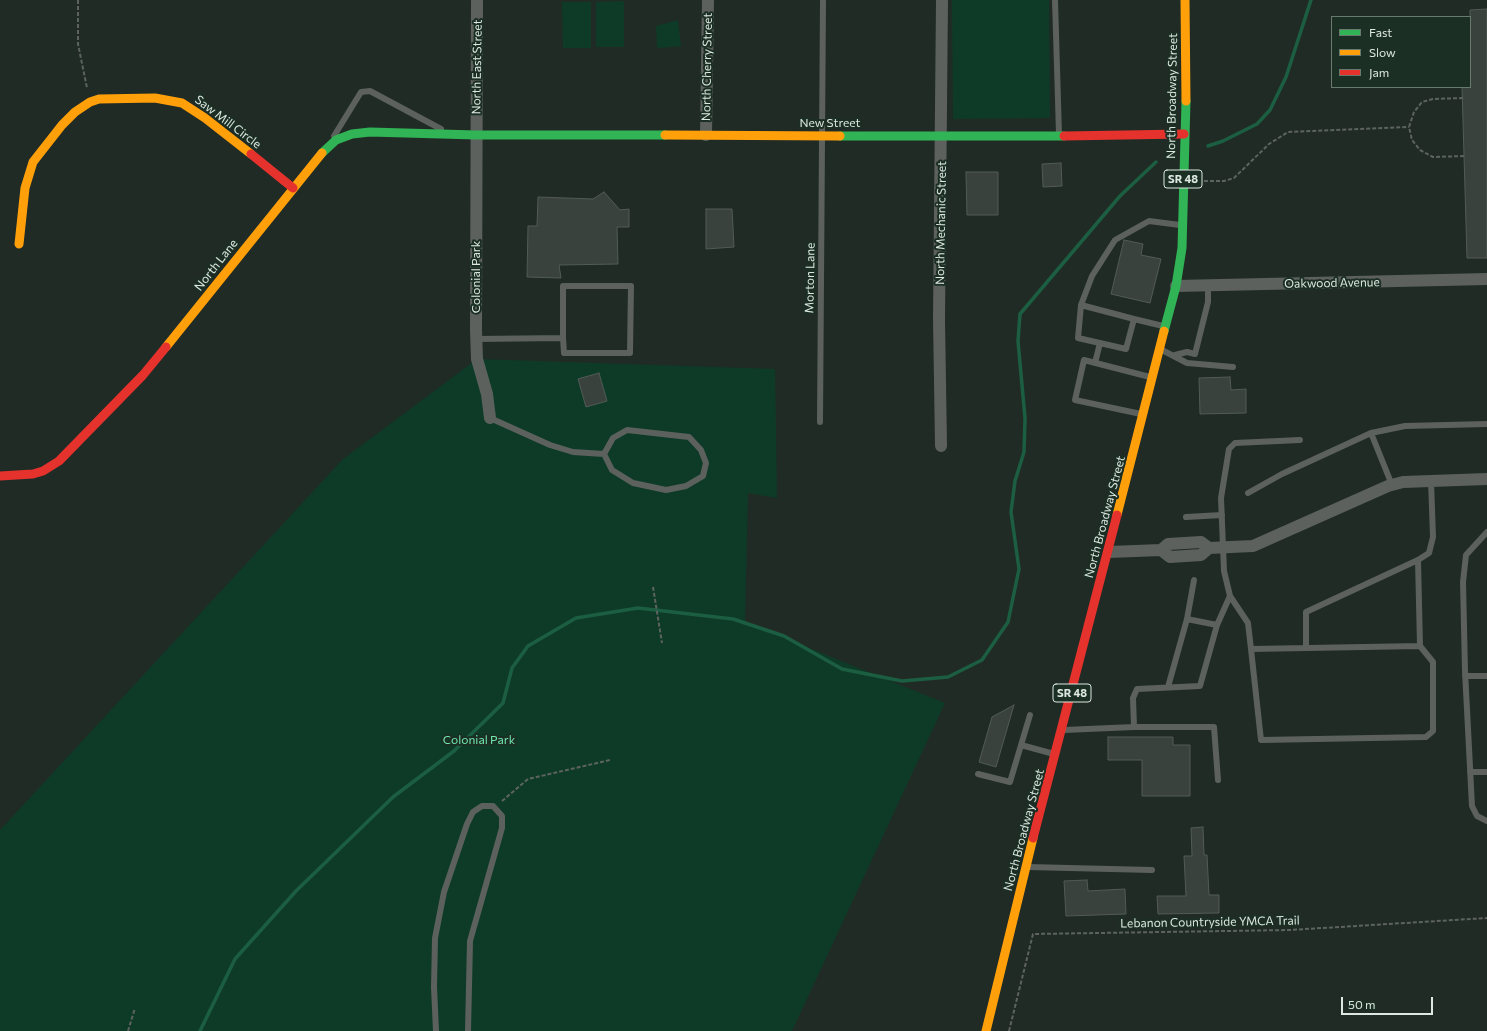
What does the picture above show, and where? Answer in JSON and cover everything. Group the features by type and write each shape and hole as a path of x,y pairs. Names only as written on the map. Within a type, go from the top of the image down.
{"street":[{"name":"North East Street","path":"476,135 477,0"},
{"name":"North Cherry Street","path":"706,135 708,0"},
{"name":"North Mechanic Street","path":"940,446 939,319 942,136 942,0"},
{"name":"North Broadway Street","path":"986,1031 1026,867 1167,327 1180,266 1184,134 1185,0"},
{"name":"Saw Mill Circle","path":"19,244 25,188 33,162 62,125 75,112 90,102 108,98 155,98 182,103 205,118 293,188"},
{"name":"North Lane","path":"0,476 33,474 43,471 51,467 73,448 143,375 329,145 336,140 352,134 370,132 476,135"},
{"name":"New Street","path":"476,135 1110,136 1184,134"},
{"name":"Colonial Park","path":"476,135 476,359 487,394 490,418"},
{"name":"Oakwood Avenue","path":"1176,286 1487,279"},
{"path":"1108,552 1161,550 1170,557 1201,555 1209,548 1253,546 1392,485 1403,482 1487,479"}],"lane":[{"name":"Morton Lane","path":"820,422 822,0"},
{"path":"1055,0 1059,136"},
{"path":"329,145 361,92 370,90 451,134"},
{"path":"1134,319 1126,349 1078,338 1081,305 1092,276 1115,240 1148,221 1182,225"},
{"path":"563,286 631,286 630,353 564,353 564,338 563,286"},
{"path":"1175,356 1187,352 1195,354 1208,302 1208,286"},
{"path":"1081,305 1167,327"},
{"path":"476,339 564,338"},
{"path":"1095,363 1100,343"},
{"path":"1161,350 1187,363 1233,367"},
{"path":"1144,414 1075,400 1084,360 1154,378"},
{"path":"490,418 550,445 573,452 604,454"},
{"path":"1248,493 1282,474 1371,433 1405,426 1487,424"},
{"path":"627,430 689,437 701,450 706,463 704,476 686,486 666,490 633,483 612,470 604,454 613,438 627,430"},
{"path":"1371,433 1392,485"},
{"path":"1300,440 1235,443 1229,449 1221,498 1224,571 1230,596 1248,622 1261,740 1426,737 1433,731 1433,662 1420,646 1418,560"},
{"path":"1306,648 1306,612 1418,560 1429,553 1433,537 1431,481"},
{"path":"1186,517 1222,515"},
{"path":"1487,532 1466,555 1463,582 1465,676 1472,806 1477,816 1487,822"},
{"path":"1168,687 1187,619 1194,580"},
{"path":"1134,726 1133,698 1137,689 1200,686 1217,625 1230,596"},
{"path":"1187,619 1217,625"},
{"path":"1251,649 1420,646"},
{"path":"1465,676 1487,676"},
{"path":"978,774 1010,782 1030,715"},
{"path":"1062,730 1134,726 1214,727 1218,780"},
{"path":"1021,745 1056,755"},
{"path":"1470,772 1487,772"},
{"path":"436,1031 434,987 435,938 444,892 466,824 473,812 482,806 494,806 502,816 502,828 470,941 468,1031"},
{"path":"1026,867 1152,870"}],"path":[{"path":"78,0 78,44 90,102"},
{"path":"1463,98 1433,99 1422,102 1414,112 1409,127 1412,140 1420,150 1433,157 1464,156"},
{"path":"1183,181 1224,181 1234,178 1269,144 1288,132 1409,127"},
{"path":"653,587 662,643"},
{"path":"502,801 528,779 610,760"},
{"name":"Lebanon Countryside YMCA Trail","path":"1009,1031 1033,934 1290,930 1487,918"},
{"path":"128,1031 135,1008"}],"green space":[{"path":"952,0 1049,0 1050,118 953,119"},
{"path":"624,1 624,47 596,47 596,2"},
{"path":"562,2 591,2 591,48 563,48"},
{"path":"678,20 681,46 657,48 656,26"},
{"name":"Colonial Park","path":"477,359 775,369 777,498 748,493 745,622 945,703 792,1031 0,1031 0,830 343,459"}],"building":[{"path":"1487,9 1487,258 1467,258 1462,88 1471,88 1470,10"},
{"path":"1061,163 1062,186 1043,187 1042,164"},
{"path":"966,172 998,172 998,215 967,215"},
{"path":"604,192 620,210 629,209 629,227 617,227 618,264 559,265 561,278 527,277 528,226 537,226 538,197 593,199"},
{"path":"706,209 732,209 734,247 706,249"},
{"path":"1124,240 1143,244 1141,255 1161,259 1150,303 1111,294"},
{"path":"599,373 607,401 586,407 578,379"},
{"path":"1230,377 1231,390 1246,389 1246,413 1200,414 1199,378"},
{"path":"1014,705 996,767 979,762 992,717"},
{"path":"1108,737 1173,737 1173,745 1190,745 1190,796 1142,796 1142,760 1108,760"},
{"path":"1203,827 1204,855 1207,855 1209,895 1219,895 1219,913 1158,914 1157,896 1186,896 1184,856 1192,856 1191,828"},
{"path":"1087,880 1088,891 1125,889 1126,914 1066,916 1064,881"}],"waterway":[{"path":"1208,146 1223,141 1257,124 1270,110 1286,77 1311,0"},
{"path":"200,1031 235,959 296,891 393,797 454,751 503,703 512,668 528,646 576,618 638,608 733,619 784,636 842,669 902,681 948,677 982,660 1008,622 1019,569 1011,512 1015,481 1024,452 1025,418 1018,341 1020,314 1120,196 1156,162"}],"traffic: fast":[{"path":"1164,331 1176,286 1182,248 1186,101"},
{"path":"322,153 336,140 352,134 370,132 476,135 665,135"},
{"path":"840,136 1064,136"}],"traffic: slow":[{"path":"1185,0 1186,101"},
{"path":"19,244 25,188 33,162 62,125 75,112 90,102 99,99 155,98 182,103 205,118 251,154"},
{"path":"665,135 840,136"},
{"path":"166,347 322,153"},
{"path":"1117,515 1164,331"},
{"path":"986,1031 1033,838"}],"traffic: jam":[{"path":"1064,136 1184,134"},
{"path":"251,154 293,188"},
{"path":"0,476 33,474 43,471 59,461 143,375 166,347"},
{"path":"1033,838 1117,515"}]}
